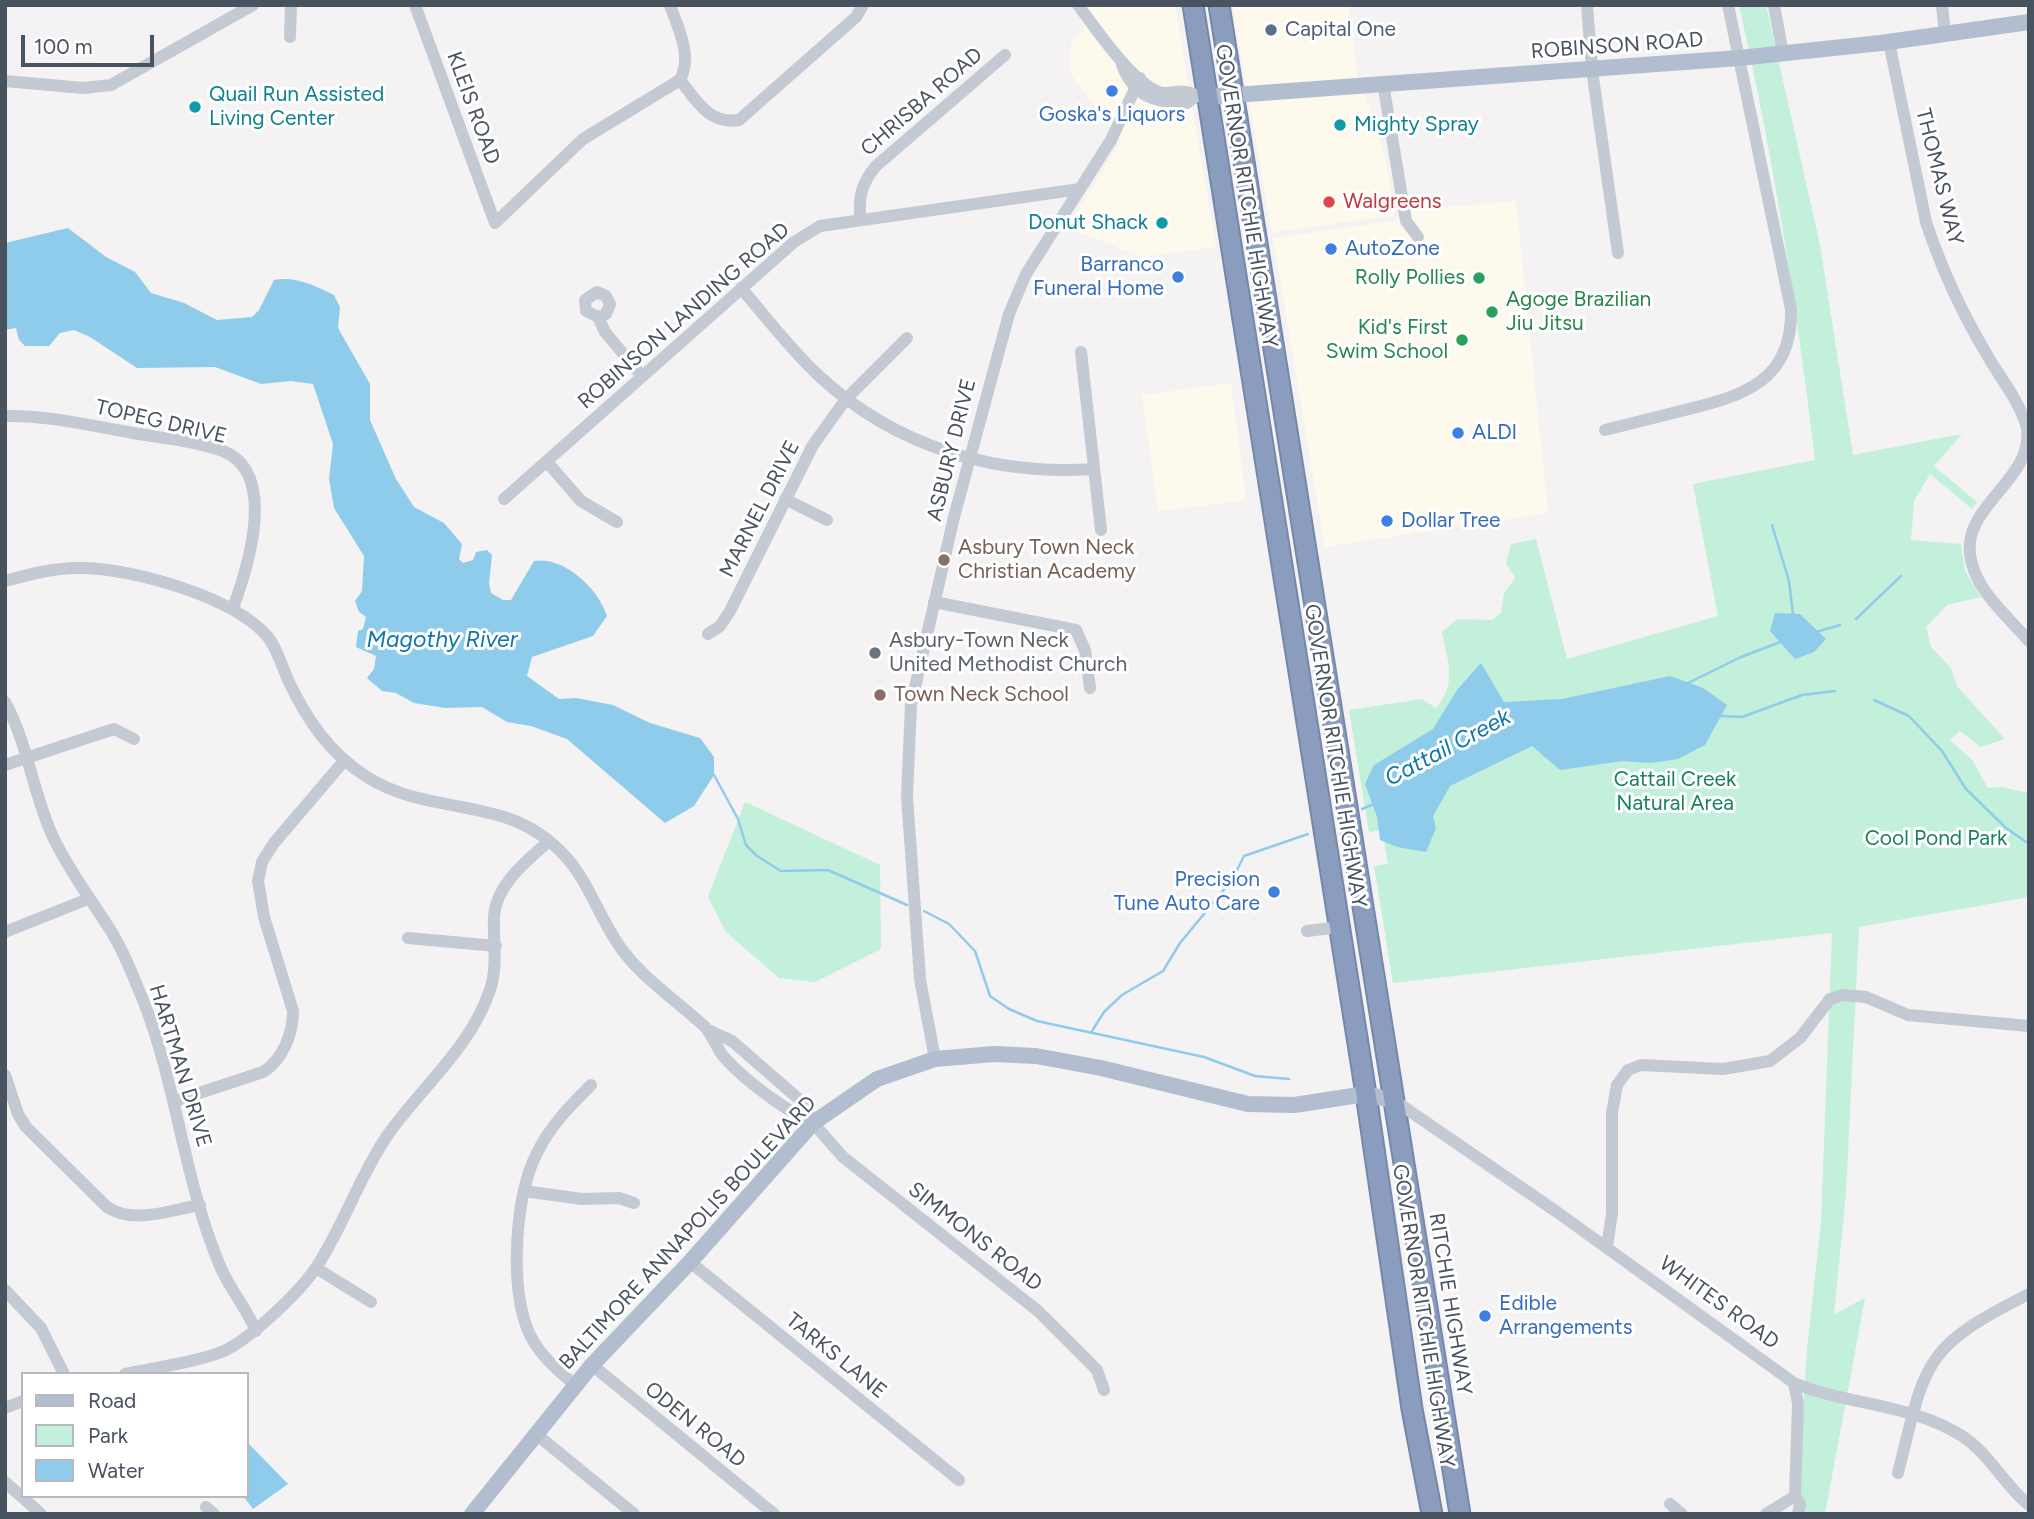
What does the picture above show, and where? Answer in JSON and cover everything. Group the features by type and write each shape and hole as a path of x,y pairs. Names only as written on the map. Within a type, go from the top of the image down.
{"highway":[{"name":"GOVERNOR RITCHIE HIGHWAY","path":"1193,5 1201,97 1366,1094 1412,1409 1432,1514"},
{"name":"GOVERNOR RITCHIE HIGHWAY","path":"1219,5 1395,1101"},
{"name":"RITCHIE HIGHWAY","path":"1395,1101 1460,1514"}],"main road":[{"name":"ROBINSON ROAD","path":"1201,97 1739,58 1889,42 2029,22"},
{"name":"BALTIMORE ANNAPOLIS BOULEVARD","path":"472,1514 592,1365 690,1262 813,1123 877,1079 935,1059 994,1054 1036,1056 1264,1106 1366,1094 1395,1101"}],"street":[{"path":"5,80 83,88 111,85 253,5"},
{"path":"290,37 291,5"},
{"name":"KLEIS ROAD","path":"415,5 495,223 583,139 680,80"},
{"path":"670,5 685,50 685,70 680,80 710,116 725,121 739,120 859,15 863,5"},
{"path":"1078,5 1154,102 1187,103 1201,97"},
{"path":"1587,5 1592,70 1618,253"},
{"path":"1605,430 1724,400 1750,390 1772,372 1788,342 1791,309 1728,5"},
{"path":"1774,5 1783,54"},
{"path":"1942,5 1945,34"},
{"name":"THOMAS WAY","path":"1889,42 1926,222 1933,243 1978,339 2022,413 2027,428 2027,456 1980,517 1970,552 1971,564 1981,586 2029,641"},
{"name":"CHRISBA ROAD","path":"860,219 859,195 864,180 876,166 1005,55"},
{"path":"1383,83 1406,221 1418,237"},
{"name":"ASBURY DRIVE","path":"935,1059 920,979 907,796 911,705 934,601 1009,314 1027,274 1111,140 1138,84"},
{"name":"ROBINSON LANDING ROAD","path":"504,499 794,242 820,226 1080,189"},
{"path":"741,288 817,374 846,399 910,439 971,458 1037,471 1093,469"},
{"path":"598,317 605,332 641,375"},
{"name":"MARNEL DRIVE","path":"708,634 720,626 730,611 813,445 846,399 907,338"},
{"path":"1081,352 1101,530"},
{"name":"TOPEG DRIVE","path":"5,416 59,420 225,452 248,476 255,513 247,571 233,608"},
{"path":"547,462 581,501 617,522"},
{"path":"785,499 827,520"},
{"path":"5,580 68,568 108,570 163,582 233,608"},
{"path":"934,601 1076,630 1085,650 1090,688"},
{"name":"SIMMONS ROAD","path":"233,608 268,638 312,725 344,761 382,786 428,801 499,813 524,824 549,841 580,876 622,949 643,974 708,1030 732,1041 801,1101 813,1123 851,1163 1038,1311 1097,1370 1104,1390"},
{"name":"HARTMAN DRIVE","path":"5,702 18,724 25,757 53,838 88,899 110,929 142,1000 175,1101 200,1205 220,1267 256,1331"},
{"path":"5,765 114,729 134,739"},
{"path":"175,1101 263,1072 273,1066 285,1045 293,1026 293,1011 264,917 258,881 262,862 274,843 344,761"},
{"path":"133,1372 226,1350 256,1331 316,1268 370,1163 388,1134 459,1049 490,989 496,947 494,913 505,887 521,866 549,841"},
{"path":"5,932 88,899"},
{"path":"1307,931 1339,927"},
{"path":"408,938 496,947"},
{"path":"1606,1247 1612,1213 1612,1113 1617,1086 1628,1070 1642,1065 1723,1069 1770,1061 1800,1038 1830,999 1843,995 1866,997 1908,1015 2029,1026"},
{"path":"5,1075 18,1114 26,1127 81,1185 116,1213 138,1217 200,1205"},
{"path":"575,1385 546,1359 526,1327 519,1275 519,1221 524,1191 545,1139 590,1085"},
{"name":"WHITES ROAD","path":"1395,1101 1606,1247 1794,1383 1816,1392 1934,1422 1963,1436 2029,1505"},
{"path":"524,1191 582,1199 619,1198 634,1203"},
{"name":"TARKS LANE","path":"690,1262 959,1480"},
{"path":"316,1268 371,1302"},
{"path":"5,1290 41,1328 63,1372"},
{"path":"1898,1473 1911,1415 1927,1370 1948,1342 1971,1323 2029,1294"},
{"name":"ODEN ROAD","path":"592,1365 775,1514"},
{"path":"1766,1514 1798,1505 1798,1404 1794,1383"},
{"path":"536,1434 634,1514"},
{"path":"5,1482 21,1496"},
{"path":"23,1498 41,1514"},
{"path":"1670,1504 1682,1514"}],"shaded area":[{"path":"1072,5 1175,5 1216,247 1143,257 1067,228 1121,141 1070,73 1071,43 1085,27"},
{"path":"1232,5 1348,5 1357,71 1385,156 1395,215 1272,232"},
{"path":"1516,201 1548,513 1325,547 1273,238 1392,221 1416,210"},
{"path":"1231,383 1246,500 1158,511 1142,395"}],"green space":[{"name":"Cattail Creek Natural Area","path":"1739,5 1766,5 1820,245 1853,455 1962,434 1934,466 1977,502 1972,509 1930,474 1914,501 1911,540 1961,544 1965,571 1981,597 1947,605 1926,627 1931,647 1951,668 1957,686 2005,739 1981,747 1960,731 1950,740 1973,761 1988,788 2001,787 2029,793 2029,897 1859,927 1846,1193 1834,1314 1865,1298 1825,1514 1796,1514 1807,1350 1821,1222 1832,933 1393,983 1374,866 1388,864 1382,830 1369,832 1349,710 1422,699 1436,708 1443,700 1449,682 1442,632 1457,619 1492,620 1501,613 1504,593 1515,578 1506,563 1511,544 1536,539 1567,659 1718,616 1693,484 1815,460 1783,231"},
{"path":"745,802 880,865 881,949 815,982 779,978 726,932 708,897"}],"water":[{"name":"Magothy River","path":"68,228 106,257 135,272 151,293 184,303 217,320 252,317 259,310 274,280 298,281 334,295 340,307 338,328 370,384 370,420 396,479 414,507 444,523 462,544 459,559 463,563 473,560 476,552 487,550 492,555 489,584 491,593 503,600 511,600 534,561 545,561 568,569 578,576 603,605 607,616 593,636 532,657 527,676 559,699 576,698 613,705 650,723 700,738 714,757 714,775 694,806 665,823 567,739 531,726 507,722 482,707 445,708 414,703 396,693 382,691 367,678 374,669 376,656 356,647 358,631 363,629 366,617 359,612 355,601 362,591 364,556 334,508 329,479 333,444 313,384 291,381 261,384 215,367 137,368 90,337 74,330 60,333 49,346 25,346 19,340 16,328 5,330 5,243"},
{"path":"1775,613 1800,614 1826,639 1814,652 1795,659 1770,631"},
{"path":"1481,663 1504,702 1562,699 1670,676 1703,688 1727,705 1705,745 1678,759 1651,763 1623,761 1560,770 1532,746 1450,786 1433,816 1436,828 1426,852 1397,847 1380,840 1377,817 1365,784 1374,765 1433,729 1457,690"},
{"path":"248,1443 288,1484 253,1509 245,1498 248,1498"}],"waterway":[{"path":"1772,525 1789,581 1793,614"},
{"name":"Cattail Creek","path":"1856,619 1901,576"},
{"name":"Cattail Creek","path":"1816,632 1840,625"},
{"name":"Cattail Creek","path":"1686,684 1741,657 1783,641"},
{"name":"Cattail Creek","path":"1720,716 1742,717 1802,695 1835,691"},
{"name":"Cattail Creek","path":"1874,700 1909,716 1942,751 1966,789 2006,828 2029,844"},
{"name":"Cattail Creek","path":"714,775 738,819 746,845 757,856 781,871 828,870 907,905"},
{"name":"Cattail Creek","path":"1362,809 1374,804"},
{"name":"Cattail Creek","path":"1092,1031 1104,1012 1122,995 1163,971 1180,943 1232,880 1244,856 1308,834"},
{"name":"Cattail Creek","path":"924,911 949,924 975,951 990,996 1009,1009 1037,1021 1204,1057 1255,1076 1289,1079"}],"place":[{"name":"Capital One","path":"1271,30"},
{"name":"Goska's Liquors","path":"1112,91"},
{"name":"Quail Run Assisted Living Center","path":"195,107"},
{"name":"Mighty Spray","path":"1340,125"},
{"name":"Walgreens","path":"1329,202"},
{"name":"Donut Shack","path":"1162,223"},
{"name":"AutoZone","path":"1331,249"},
{"name":"Barranco Funeral Home","path":"1178,277"},
{"name":"Rolly Pollies","path":"1479,278"},
{"name":"Agoge Brazilian Jiu Jitsu","path":"1492,312"},
{"name":"Kid's First Swim School","path":"1462,340"},
{"name":"ALDI","path":"1458,433"},
{"name":"Dollar Tree","path":"1387,521"},
{"name":"Asbury Town Neck Christian Academy","path":"944,560"},
{"name":"Asbury-Town Neck United Methodist Church","path":"875,653"},
{"name":"Town Neck School","path":"880,695"},
{"name":"Precision Tune Auto Care","path":"1274,892"},
{"name":"Edible Arrangements","path":"1485,1316"}],"park label":[{"name":"Cool Pond Park","path":"1936,839"}]}
